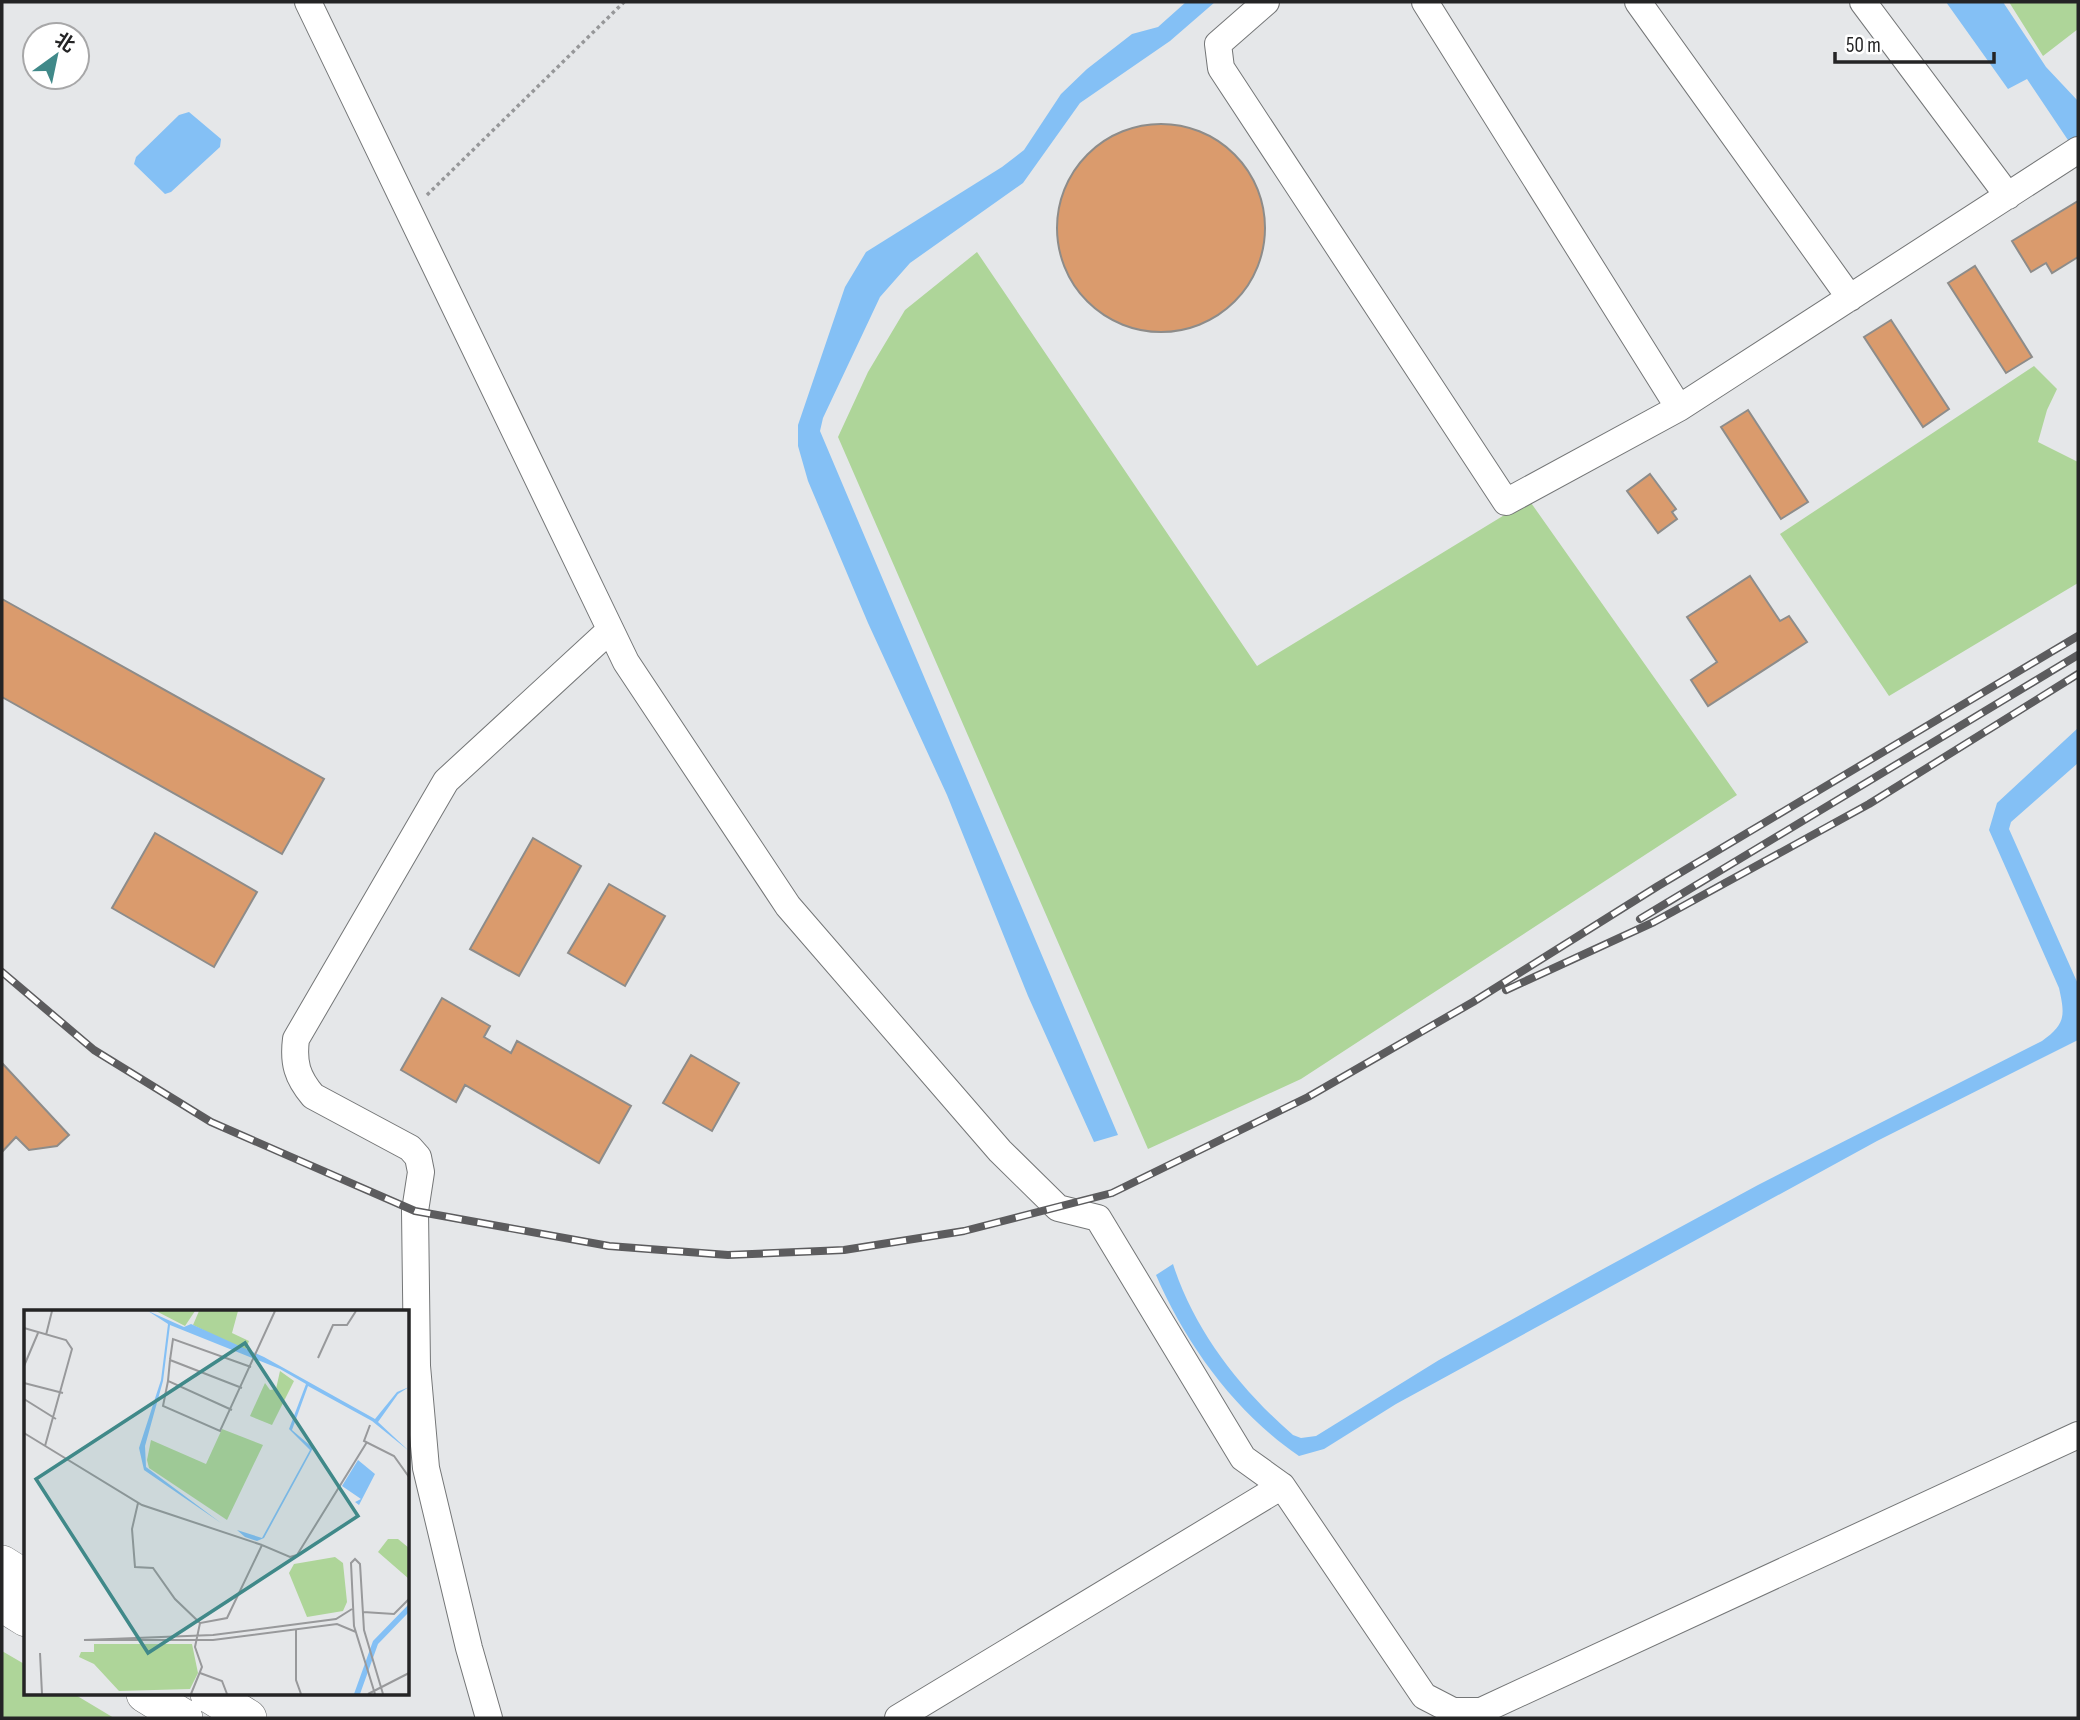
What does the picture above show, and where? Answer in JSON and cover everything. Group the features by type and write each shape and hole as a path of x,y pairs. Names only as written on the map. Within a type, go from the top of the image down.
{"street":[{"path":"308,2 626,662 788,906 1000,1151 1058,1208 1098,1218 1243,1458 1282,1486 1424,1696 1453,1711 1481,1711 2078,1435"},
{"path":"1266,2 1218,44 1221,68 1506,502 1679,408 2078,150"},
{"path":"1425,2 1679,408"},
{"path":"1638,2 1850,298"},
{"path":"1863,2 2018,190"},
{"path":"489,1718 425,1468 417,1366 415,1211 421,1172 418,1157 410,1147 313,1096 301,1082 293,1061 296,1039 446,781 610,630"},
{"path":"898,1718 1282,1486"},
{"path":"2,1564 24,1578"},
{"path":"2,1603 24,1617"},
{"path":"148,1696 184,1718"},
{"path":"212,1696 248,1718"}],"path":[{"path":"408,214 624,2"}],"green space":[{"path":"2009,2 2078,2 2078,29 2043,56"},
{"path":"977,252 1257,666 1529,500 1737,795 1301,1079 1148,1149 838,437 868,372 905,310"},
{"path":"2034,366 2057,389 2047,410 2038,442 2078,462 2078,583 1889,696 1780,534"},
{"path":"2,1651 24,1664 24,1696 77,1696 114,1718 2,1718"}],"water":[{"path":"1186,2 1215,2 1170,41 1080,103 1023,183 910,263 880,297 823,418 820,431 1118,1135 1094,1142 1028,996 947,795 868,623 808,481 798,446 798,425 845,287 866,252 1002,167 1024,150 1061,94 1087,69 1132,34 1158,27"},
{"path":"1946,2 2003,2 2046,67 2078,101 2078,155 2027,79 2008,89"},
{"path":"189,112 221,139 220,147 171,192 165,194 134,164 136,157 179,115"},
{"path":"2078,728 2078,763 2011,822 2009,829 2078,984 2078,1040 1877,1141 1396,1404 1324,1449 1299,1456 1254,1419 1215,1376 1182,1327 1156,1275 1173,1264 1193,1312 1237,1378 1293,1435 1301,1438 1316,1436 1439,1360 1603,1269 1758,1185 2042,1041 2056,1029 2062,1018 2059,988 1989,830 1997,803"}],"building":[{"path":"1161,124 1201,132 1219,141 1235,154 1248,170 1257,188 1265,228 1257,268 1248,286 1235,302 1219,315 1201,324 1161,332 1121,324 1103,315 1087,302 1074,286 1065,268 1057,228 1065,188 1074,170 1087,154 1103,141 1121,132"},
{"path":"2078,201 2078,257 2052,273 2046,263 2031,272 2012,241"},
{"path":"1975,266 2032,357 2006,373 1948,283"},
{"path":"1891,320 1949,409 1923,427 1864,337"},
{"path":"1748,410 1808,502 1781,519 1721,427"},
{"path":"1650,474 1676,509 1672,512 1677,519 1658,533 1627,491"},
{"path":"1750,576 1780,621 1789,616 1807,642 1708,706 1691,680 1717,662 1687,617"},
{"path":"2,599 324,779 282,854 2,697"},
{"path":"155,833 257,892 214,967 112,908"},
{"path":"533,838 581,866 519,976 470,949"},
{"path":"609,884 665,916 625,986 568,953"},
{"path":"442,998 490,1026 484,1037 511,1053 517,1041 631,1106 599,1163 465,1085 456,1102 401,1070"},
{"path":"691,1055 739,1083 712,1131 663,1103"},
{"path":"2,1063 69,1135 57,1146 29,1150 16,1137 2,1152"}],"railway":[{"path":"2,972 94,1050 211,1122 415,1211 609,1246 728,1255 844,1250 964,1231 1112,1193 1308,1097 1473,1002 1658,886 2078,636"},
{"path":"1640,919 2078,655"},
{"path":"1506,990 1654,922 1869,804 2078,674"}]}
